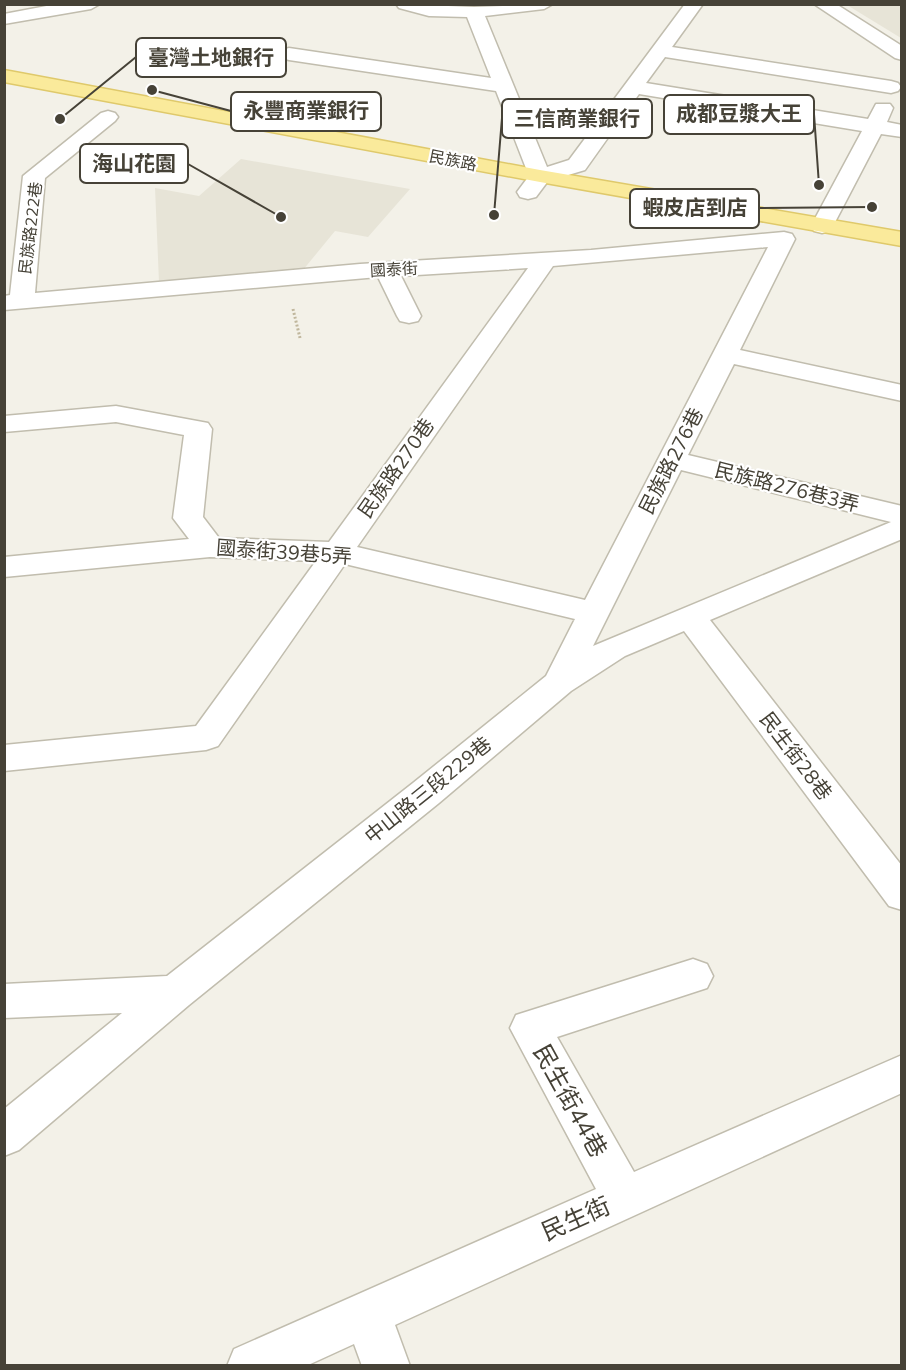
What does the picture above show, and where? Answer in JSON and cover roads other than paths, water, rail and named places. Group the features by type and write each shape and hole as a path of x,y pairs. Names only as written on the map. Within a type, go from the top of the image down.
{"main road":[{"name":"民族路","path":"4,76 534,184 784,239 902,260"},
{"path":"85,113 131,121"},
{"name":"民族路","path":"178,129 902,238"}],"street":[{"path":"4,19 91,4"},
{"path":"405,4 429,11 474,12 544,4"},
{"path":"474,12 504,86 534,184 577,165 694,4"},
{"path":"823,4 902,54"},
{"path":"662,51 896,88 822,226"},
{"path":"289,54 504,86"},
{"path":"633,87 902,131"},
{"name":"民族路222巷","path":"13,302 34,176 108,117"},
{"name":"國泰街","path":"13,302 784,239"},
{"name":"民族路276巷","path":"559,682 784,239"},
{"name":"民族路270巷","path":"4,758 206,737 546,260"},
{"path":"386,270 409,316"},
{"path":"725,354 902,393"},
{"path":"4,424 116,414 198,429 188,518 210,546"},
{"name":"民族路276巷3弄","path":"672,459 902,515"},
{"name":"中山路三段229巷","path":"4,1136 175,993 426,793 559,682 614,648 902,528"},
{"name":"國泰街39巷5弄","path":"4,567 210,546 337,552 595,613"},
{"name":"民生街28巷","path":"690,616 902,895"},
{"name":"民生街44巷","path":"624,1197 530,1028 693,976"},
{"path":"4,1001 175,993"},
{"name":"民生街","path":"251,1365 902,1073"},
{"path":"367,1314 386,1365"}],"place":[{"name":"永豐商業銀行","path":"152,90"},
{"name":"臺灣土地銀行","path":"60,119"},
{"name":"成都豆漿大王","path":"819,185"},
{"name":"蝦皮店到店","path":"872,207"},
{"name":"三信商業銀行","path":"494,215"},
{"name":"海山花園","path":"281,217"}]}
